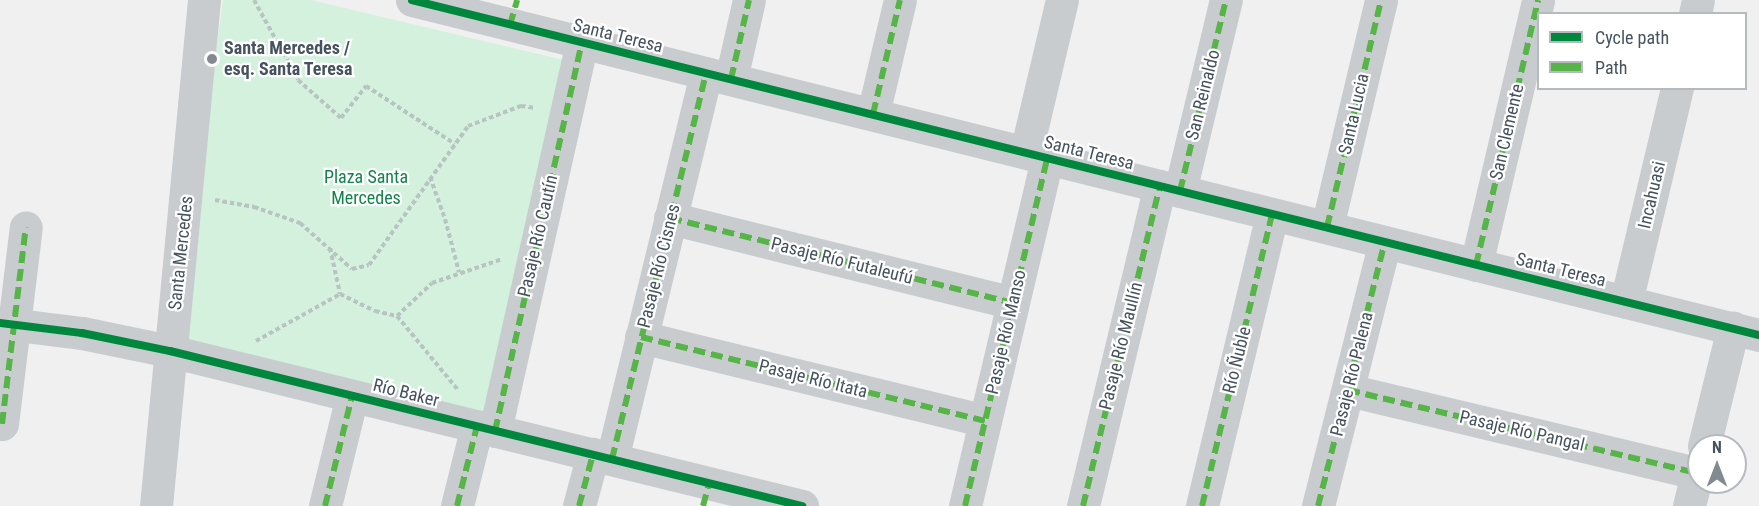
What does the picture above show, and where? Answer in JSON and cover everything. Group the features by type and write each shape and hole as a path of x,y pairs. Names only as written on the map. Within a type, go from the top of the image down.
{"street":[{"name":"Santa Mercedes","path":"156,506 204,0"},
{"name":"Santa Teresa","path":"412,0 514,12 582,42 1746,332"},
{"name":"Pasaje Río Cisnes","path":"579,506 602,457 641,337 670,218 718,76 750,0"},
{"path":"873,114 900,0"},
{"name":"Pasaje Río Manso","path":"965,506 1013,303 1062,0"},
{"name":"San Reinaldo","path":"1170,188 1226,0"},
{"name":"Santa Lucia","path":"1327,227 1381,0"},
{"name":"San Clemente","path":"1476,265 1538,0"},
{"name":"Pasaje Río Cautín","path":"457,506 486,428 535,249 582,42"},
{"name":"Incahuasi","path":"1626,302 1677,90"},
{"name":"Pasaje Río Maullín","path":"1083,506 1170,188"},
{"name":"Río Ñuble","path":"1202,506 1272,214"},
{"name":"Pasaje Río Futaleufú","path":"670,218 1013,303"},
{"path":"2,424 7,324 26,227"},
{"name":"Pasaje Río Palena","path":"1323,505 1348,390 1385,242"},
{"name":"Río Baker","path":"7,324 109,338 170,351 486,428 602,457 706,495 802,506"},
{"path":"1710,434 1746,332"},
{"name":"Pasaje Río Itata","path":"641,337 985,421"},
{"name":"Pasaje Río Pangal","path":"1348,390 1687,459"},
{"path":"325,506 352,396"}],"path":[{"path":"254,0 298,80 340,118 366,86 455,144"},
{"path":"187,196 254,207 300,223 352,269 369,265 468,126 521,106 566,112"},
{"path":"430,177 445,219 459,272"},
{"path":"329,247 340,294"},
{"path":"397,316 432,283 459,272 535,249"},
{"path":"340,294 375,311 397,316 462,395"},
{"path":"220,363 275,329 340,294"}],"green space":[{"name":"Plaza Santa Mercedes","path":"223,0 311,0 568,61 483,424 176,342"}],"marked path":[{"path":"510,25 517,0"},
{"path":"731,79 749,0"},
{"path":"873,114 900,0"},
{"path":"1180,191 1226,0"},
{"path":"1327,227 1381,0"},
{"path":"1476,265 1538,0"},
{"path":"495,431 582,42"},
{"path":"612,459 706,73"},
{"path":"965,506 1047,158"},
{"path":"1083,506 1160,186"},
{"path":"1202,506 1272,214"},
{"path":"670,218 1013,303"},
{"path":"2,424 26,227"},
{"path":"1318,506 1385,242"},
{"path":"641,337 985,421"},
{"path":"1348,390 1687,471"},
{"path":"325,506 352,396"},
{"path":"457,506 477,426"},
{"path":"579,506 593,454"},
{"path":"703,506 709,483"}],"cycle path":[{"path":"412,0 1759,335"},
{"path":"0,323 82,333 170,351 802,506"}],"place":[{"name":"Santa Mercedes / esq. Santa Teresa","path":"212,59"}]}
